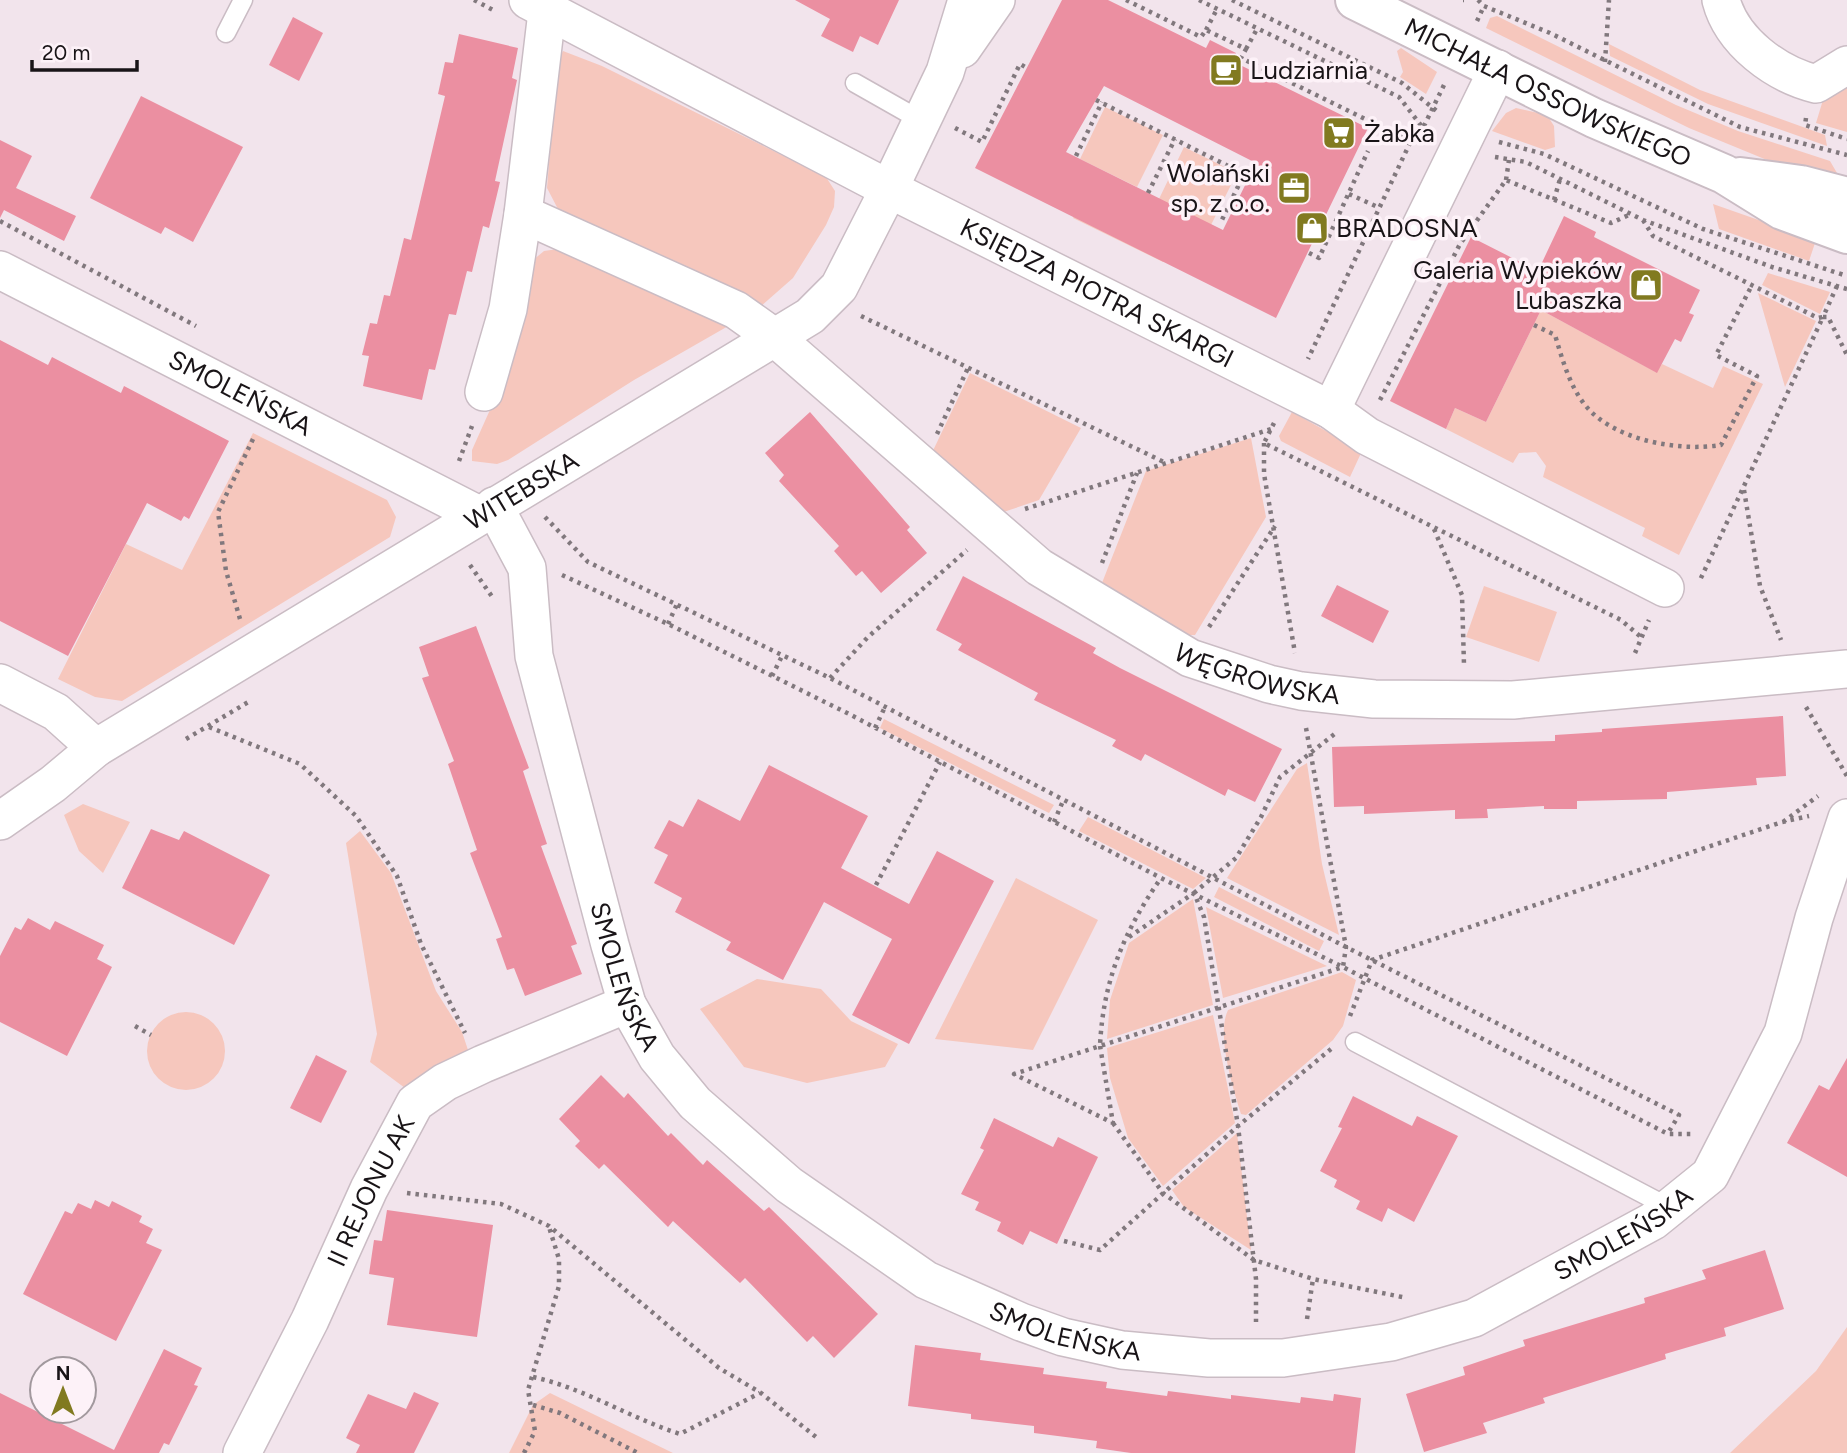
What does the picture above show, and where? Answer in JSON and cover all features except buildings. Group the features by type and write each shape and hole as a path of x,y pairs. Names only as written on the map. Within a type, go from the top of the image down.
{"street":[{"name":"WITEBSKA","path":"0,821 53,784 96,748 810,316 839,287 889,189 937,123 944,72 967,0"},
{"name":"WITEBSKA","path":"944,72 996,0"},
{"name":"MICHAŁA OSSOWSKIEGO","path":"1333,0 1363,5 1594,118 1724,174 1782,210 1847,234"},
{"path":"1721,0 1751,50 1796,79 1816,84 1847,65"},
{"path":"484,392 508,309 523,214 537,6"},
{"name":"KSIĘDZA PIOTRA SKARGI","path":"537,6 889,189 1290,389 1337,397 1367,436 1665,587"},
{"path":"1337,397 1498,69"},
{"name":"MICHAŁA OSSOWSKIEGO","path":"1724,174 1801,186 1847,197"},
{"name":"WĘGROWSKA","path":"523,214 736,310 774,337 987,525 1039,567 1190,657 1301,691 1374,699 1513,700 1847,669"},
{"name":"SMOLEŃSKA","path":"0,270 498,504 521,554 534,656 627,1004 657,1057 695,1103 789,1185 926,1280 1021,1322 1063,1337 1122,1350 1209,1358 1283,1358 1391,1342 1474,1318 1558,1274 1670,1209 1710,1175 1783,1033 1814,918 1834,816"},
{"path":"0,683 56,712 96,748"},
{"name":"II REJONU AK","path":"242,1453 310,1320 369,1189 415,1103 445,1082 483,1064 627,1004"}],"lane":[{"path":"226,33 243,0"},
{"path":"855,83 937,123"},
{"path":"1350,1035 1670,1209"}],"path":[{"path":"1126,0 1201,37 1217,9"},
{"path":"1199,0 1399,97 1423,128 1544,155 1703,229 1847,276"},
{"path":"1231,0 1402,83 1465,138 1510,160 1526,162 1643,220 1772,267 1847,289"},
{"path":"1478,0 1484,6 1550,33 1740,127 1847,155"},
{"path":"1605,62 1609,0"},
{"path":"1343,967 1346,947 1309,753 1275,526 1264,474 1264,443 1290,389 1306,365 1412,142 1423,128 1484,6"},
{"path":"1257,29 1241,58 1412,142"},
{"path":"1206,30 1246,50"},
{"path":"937,123 982,142 1020,64 1027,68"},
{"path":"1076,156 1099,101 1244,174 1220,224"},
{"path":"1148,193 1175,139"},
{"path":"1309,253 1319,258 1368,151"},
{"path":"1337,397 1382,401 1460,244 1506,180 1510,160"},
{"path":"1554,200 1560,179"},
{"path":"1506,180 1611,223 1630,214"},
{"path":"1349,194 1380,208"},
{"path":"1643,220 1653,236 1818,318 1828,317 1847,355"},
{"path":"0,221 197,327"},
{"path":"1534,325 1555,335 1578,394 1602,420 1657,444 1693,448 1721,445 1757,376 1716,355 1752,285"},
{"path":"1638,689 1635,649 1665,587 1701,580 1837,286"},
{"path":"866,303 859,316 1166,463"},
{"path":"922,466 968,368"},
{"path":"241,621 226,571 218,512 257,429"},
{"path":"830,678 868,637 987,525 1271,429"},
{"path":"1264,443 1621,620 1641,636"},
{"path":"447,455 469,466"},
{"path":"1089,597 1138,472"},
{"path":"498,504 548,517 588,562 830,678 884,709 1346,947 1679,1115 1668,1134"},
{"path":"458,573 521,554 548,517"},
{"path":"1190,657 1275,526"},
{"path":"1433,528 1462,594 1465,699"},
{"path":"521,554 875,728 1161,878 1343,967 1668,1134 1694,1134 1722,1150"},
{"path":"668,624 677,604"},
{"path":"772,676 782,656"},
{"path":"185,740 256,697"},
{"path":"875,728 884,709"},
{"path":"208,726 300,764 356,816 397,876 421,944 483,1064"},
{"path":"1126,939 1194,893 1236,858 1261,817 1280,777 1309,753"},
{"path":"876,885 940,762"},
{"path":"1054,822 1063,800"},
{"path":"1350,1035 1364,978 1372,960 1782,822 1834,816"},
{"path":"1161,878 1126,939 1107,981 1100,1046 1114,1123 1163,1193 1254,1260 1313,1279 1410,1299 1421,1333"},
{"path":"1194,893 1204,917 1238,1126 1254,1260 1255,1358"},
{"path":"1114,1123 1014,1074 1218,1010 1343,967"},
{"path":"135,1026 151,1035"},
{"path":"1065,1241 1100,1250 1238,1126 1328,1051"},
{"path":"369,1189 501,1204 549,1226 719,1368 761,1393 816,1437"},
{"path":"524,1453 535,1431 533,1405 528,1390 559,1286 559,1259 549,1226"},
{"path":"533,1377 562,1384 640,1421 680,1434 761,1393"},
{"path":"533,1405 560,1413 638,1453"}],"shaded area":[{"path":"1497,16 1676,105 1738,131 1830,161 1837,173 1835,181 1767,160 1689,128 1486,28 1490,18"},
{"path":"1609,44 1700,90 1825,135 1827,146 1708,104 1610,56"},
{"path":"1401,48 1437,72 1426,94 1400,77 1403,72 1397,51"},
{"path":"563,51 602,66 826,177 835,191 834,207 826,225 793,278 753,313 559,211 547,188 557,63"},
{"path":"1847,85 1847,132 1816,123 1826,90"},
{"path":"1105,107 1163,135 1137,187 1080,159"},
{"path":"1516,108 1547,115 1554,126 1555,147 1545,150 1492,131 1506,113"},
{"path":"1184,147 1237,173 1211,225 1187,213 1163,262 1073,218 1097,169 1159,199"},
{"path":"1713,204 1816,240 1809,261 1719,229"},
{"path":"565,248 730,325 634,380 508,460 497,464 472,461 472,450 502,383 532,261 544,251"},
{"path":"1768,273 1830,292 1820,314 1762,285"},
{"path":"1758,293 1816,321 1785,387"},
{"path":"1541,310 1656,372 1662,364 1713,388 1723,366 1763,384 1679,555 1642,536 1645,528 1543,477 1546,466 1536,452 1519,453 1513,463 1446,429 1455,408 1486,422"},
{"path":"970,373 1081,428 1039,500 995,515 929,459"},
{"path":"1292,412 1362,451 1350,477 1281,441 1279,436"},
{"path":"253,433 387,500 396,517 390,537 122,701 95,697 58,679 126,544 182,570"},
{"path":"1251,438 1266,517 1195,635 1178,635 1100,588 1146,471"},
{"path":"1484,586 1557,612 1539,662 1466,637"},
{"path":"884,719 1054,805 1049,813 880,728"},
{"path":"1307,763 1322,864 1339,935 1227,878 1297,769"},
{"path":"83,804 130,822 103,873 79,851 64,815"},
{"path":"1088,817 1206,878 1193,889 1079,831"},
{"path":"360,831 391,873 436,991 462,1032 468,1050 405,1088 370,1062 377,1034 346,843"},
{"path":"1016,878 1098,920 1033,1050 935,1039"},
{"path":"1219,887 1324,941 1319,951 1214,897"},
{"path":"1193,899 1213,1005 1107,1039 1110,1000 1129,943"},
{"path":"1206,907 1327,966 1223,998"},
{"path":"1342,972 1356,980 1343,1026 1333,1040 1246,1115 1241,1114 1225,1047 1224,1033 1228,1010"},
{"path":"757,979 821,989 851,1021 898,1044 885,1067 807,1083 744,1067 700,1009"},
{"path":"186,1012 201,1015 214,1023 222,1036 225,1051 222,1066 214,1079 201,1087 186,1090 171,1087 158,1079 150,1066 147,1051 150,1036 158,1023 171,1015"},
{"path":"1213,1015 1235,1123 1163,1186 1128,1138 1110,1078 1107,1048"},
{"path":"1237,1133 1251,1250 1184,1207 1172,1190"},
{"path":"1847,1327 1847,1453 1730,1453 1816,1371"},
{"path":"550,1393 673,1453 509,1453 533,1405"}],"place":[{"name":"Ludziarnia","path":"1226,70"},
{"name":"Żabka","path":"1339,133"},
{"name":"Wolański sp. z o.o.","path":"1294,188"},
{"name":"BRADOSNA","path":"1312,228"},
{"name":"Galeria Wypieków Lubaszka","path":"1646,285"}]}
